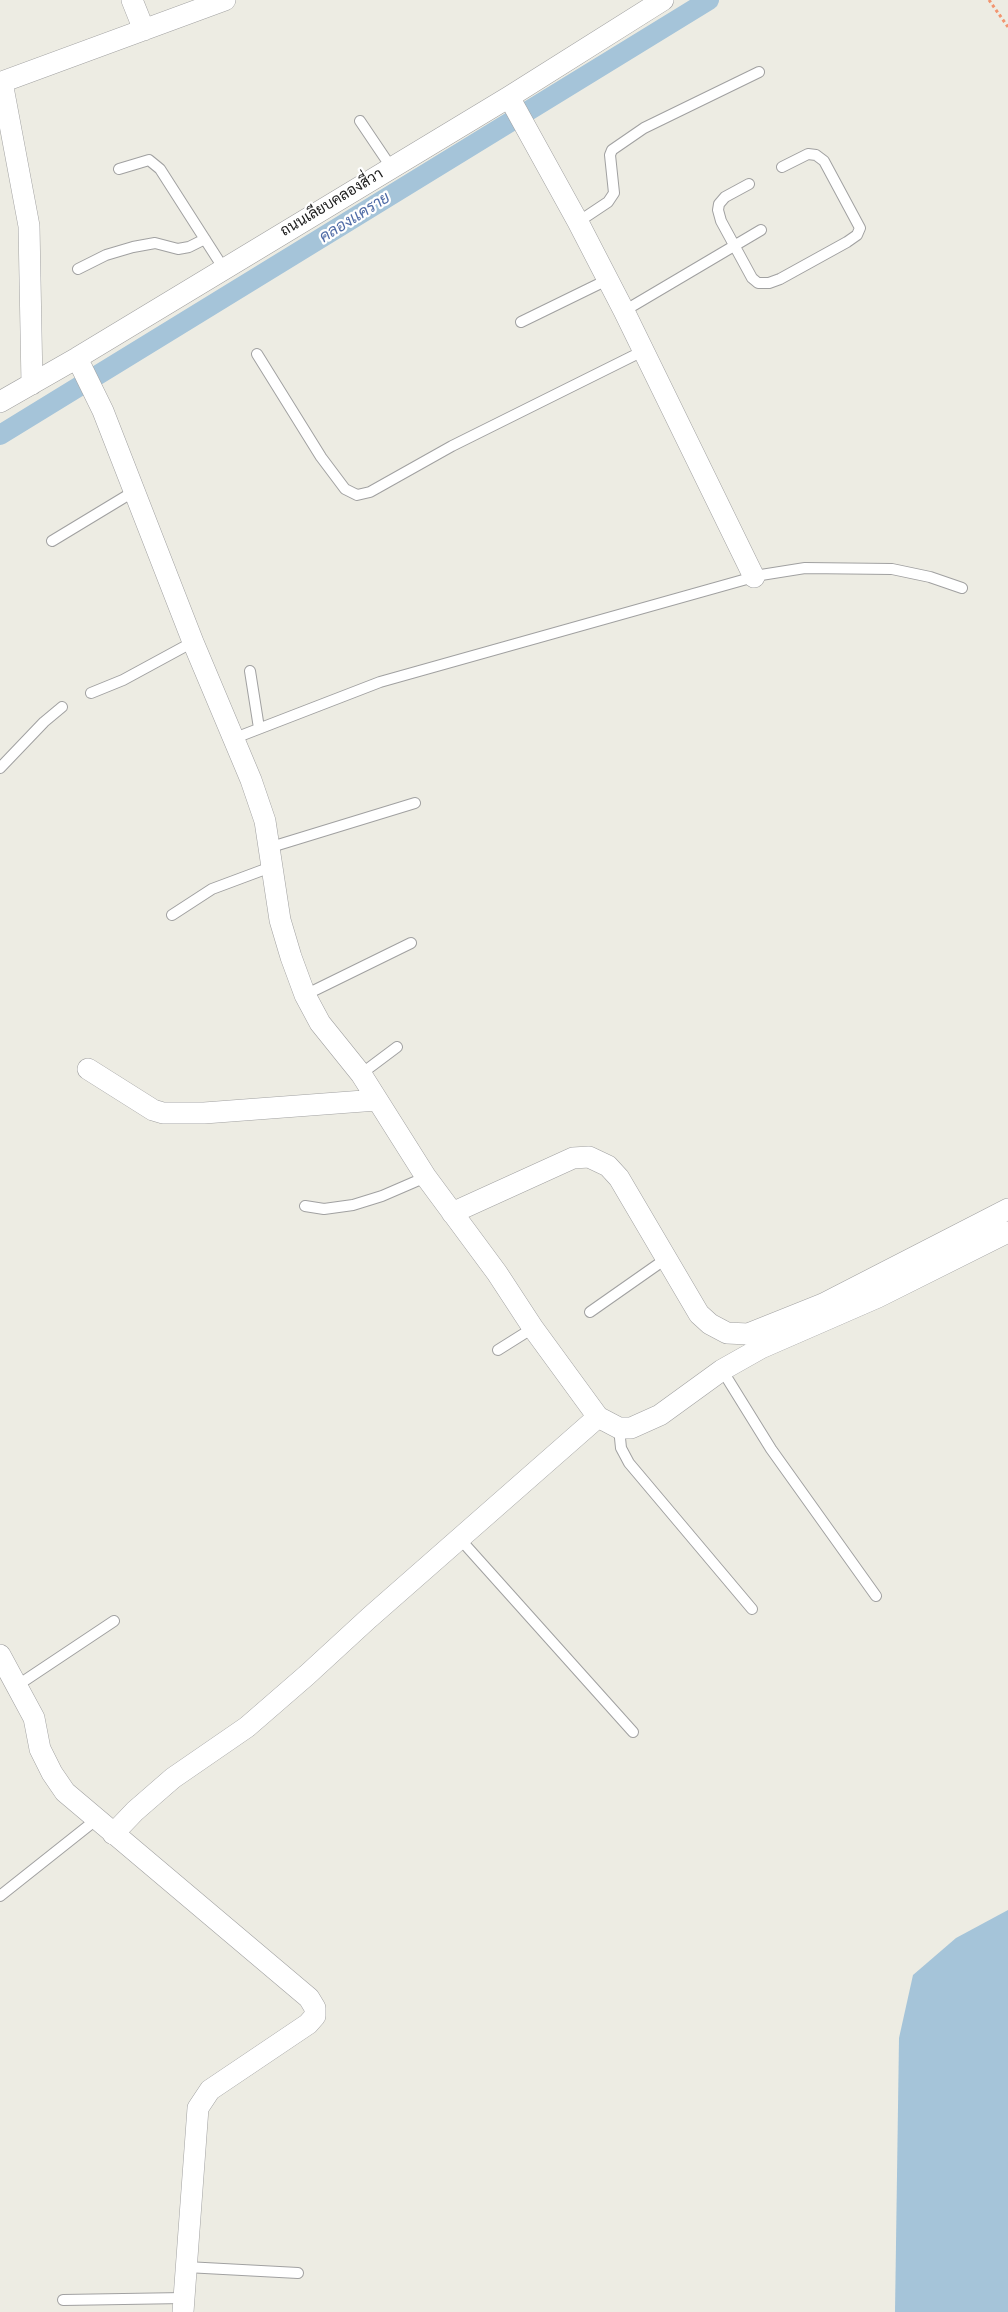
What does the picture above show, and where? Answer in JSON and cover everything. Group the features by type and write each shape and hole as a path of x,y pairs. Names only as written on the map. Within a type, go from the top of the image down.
{"street":[{"path":"132,0 144,30"},
{"path":"32,384 29,226 1,82 225,0"},
{"name":"ถนนเลียบคลองสี่วา","path":"0,402 32,384 82,367 224,269 391,168 512,103 651,3"},
{"path":"512,103 532,136 624,311 754,577"},
{"path":"82,367 103,411 193,642 235,738 265,821 280,920 305,995 320,1023 361,1074 426,1177 598,1417 619,1428 631,1428 660,1415 722,1370 761,1348 878,1297 1008,1232"},
{"path":"88,1069 153,1110 163,1113 215,1112 377,1100"},
{"path":"452,1213 573,1158 589,1157 608,1166 619,1178 699,1314 710,1324 727,1333 748,1335 823,1304 1008,1209"},
{"path":"113,1834 172,1778 247,1727 299,1683 598,1417"},
{"path":"0,1655 34,1718 40,1749 65,1792 309,1998 315,2008 315,2016 308,2024 210,2090 198,2108 184,2305"}],"lane":[{"path":"578,222 608,202 614,194 610,155 612,150 644,128 759,72"},
{"path":"360,122 391,168"},
{"path":"749,184 725,197 717,210 752,278 758,283 770,283 780,279 857,235 860,228 824,161 816,155 808,154 782,167"},
{"path":"119,169 149,160 160,169 224,269"},
{"path":"624,311 761,230"},
{"path":"78,269 105,255 133,247 155,243 178,249 189,247 205,239"},
{"path":"521,322 606,280"},
{"path":"257,354 321,457 345,489 357,495 370,492 452,446 643,351"},
{"path":"52,541 133,492"},
{"path":"235,738 380,682 754,577 805,568 892,569 913,572 962,588"},
{"path":"91,693 123,680 193,642"},
{"path":"250,671 259,728"},
{"path":"0,768 44,722 62,707"},
{"path":"172,915 269,858 415,803"},
{"path":"305,995 411,943"},
{"path":"361,1074 397,1047"},
{"path":"305,1206 324,1209 353,1205 382,1196 426,1177"},
{"path":"590,1312 667,1258"},
{"path":"498,1350 533,1328"},
{"path":"722,1370 771,1449 876,1596"},
{"path":"619,1428 621,1448 629,1463 752,1608"},
{"path":"460,1539 633,1732"},
{"path":"18,1685 114,1621"},
{"path":"0,1896 97,1819"},
{"path":"186,2267 298,2273"},
{"path":"63,2300 184,2305"}],"path":[{"path":"989,0 1008,27"}],"water":[{"path":"1008,1910 1008,2312 895,2312 899,2038 913,1975 956,1938"}],"waterway":[{"name":"คลองเเคราย","path":"0,435 709,0"}]}
